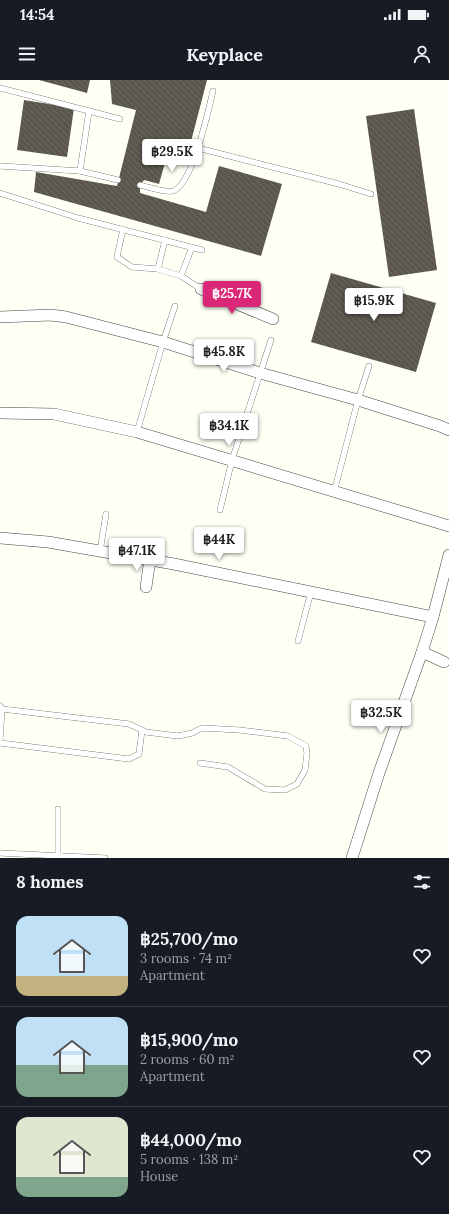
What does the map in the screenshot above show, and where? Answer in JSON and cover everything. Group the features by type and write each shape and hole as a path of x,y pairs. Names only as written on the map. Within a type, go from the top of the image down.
{"street":[{"path":"201,289 273,319"},
{"path":"0,317 51,315 66,317 163,342 260,373 358,400 449,430"},
{"path":"0,413 54,414 137,432 449,526"},
{"path":"0,538 48,542 150,560 433,617"},
{"path":"352,858 379,773 422,652 433,617 449,555"},
{"path":"146,588 150,560"},
{"path":"422,652 444,662"}],"lane":[{"path":"0,88 120,119"},
{"path":"140,185 172,192 178,189 184,181 198,148 213,91"},
{"path":"80,171 89,111"},
{"path":"198,148 339,184 371,194"},
{"path":"0,166 80,171 118,180"},
{"path":"0,193 78,218 202,250"},
{"path":"123,229 117,257 132,267 158,269 181,276 201,289"},
{"path":"158,269 165,240"},
{"path":"181,276 192,247"},
{"path":"137,432 175,306"},
{"path":"220,510 232,460 271,340"},
{"path":"334,492 358,400 369,366"},
{"path":"100,551 106,514"},
{"path":"298,641 311,592"},
{"path":"0,740 1,707 129,724 146,732 178,736 192,733 202,728 239,730 288,736 306,746 307,753 305,770 297,784 285,790 265,789 228,767 200,763"},
{"path":"0,743 129,759 139,754 142,730"},
{"path":"58,809 58,857"},
{"path":"0,853 58,857 105,858"}],"building":[{"path":"39,80 90,80 87,93"},
{"path":"110,80 207,80 187,157 168,152 159,184 144,180 140,185 140,193 206,212 219,166 282,184 261,256 34,192 36,172 117,186 136,110 112,104"},
{"path":"24,100 74,108 67,157 17,150"},
{"path":"414,109 437,270 389,277 366,116"},
{"path":"331,273 436,303 416,372 311,342"}]}
